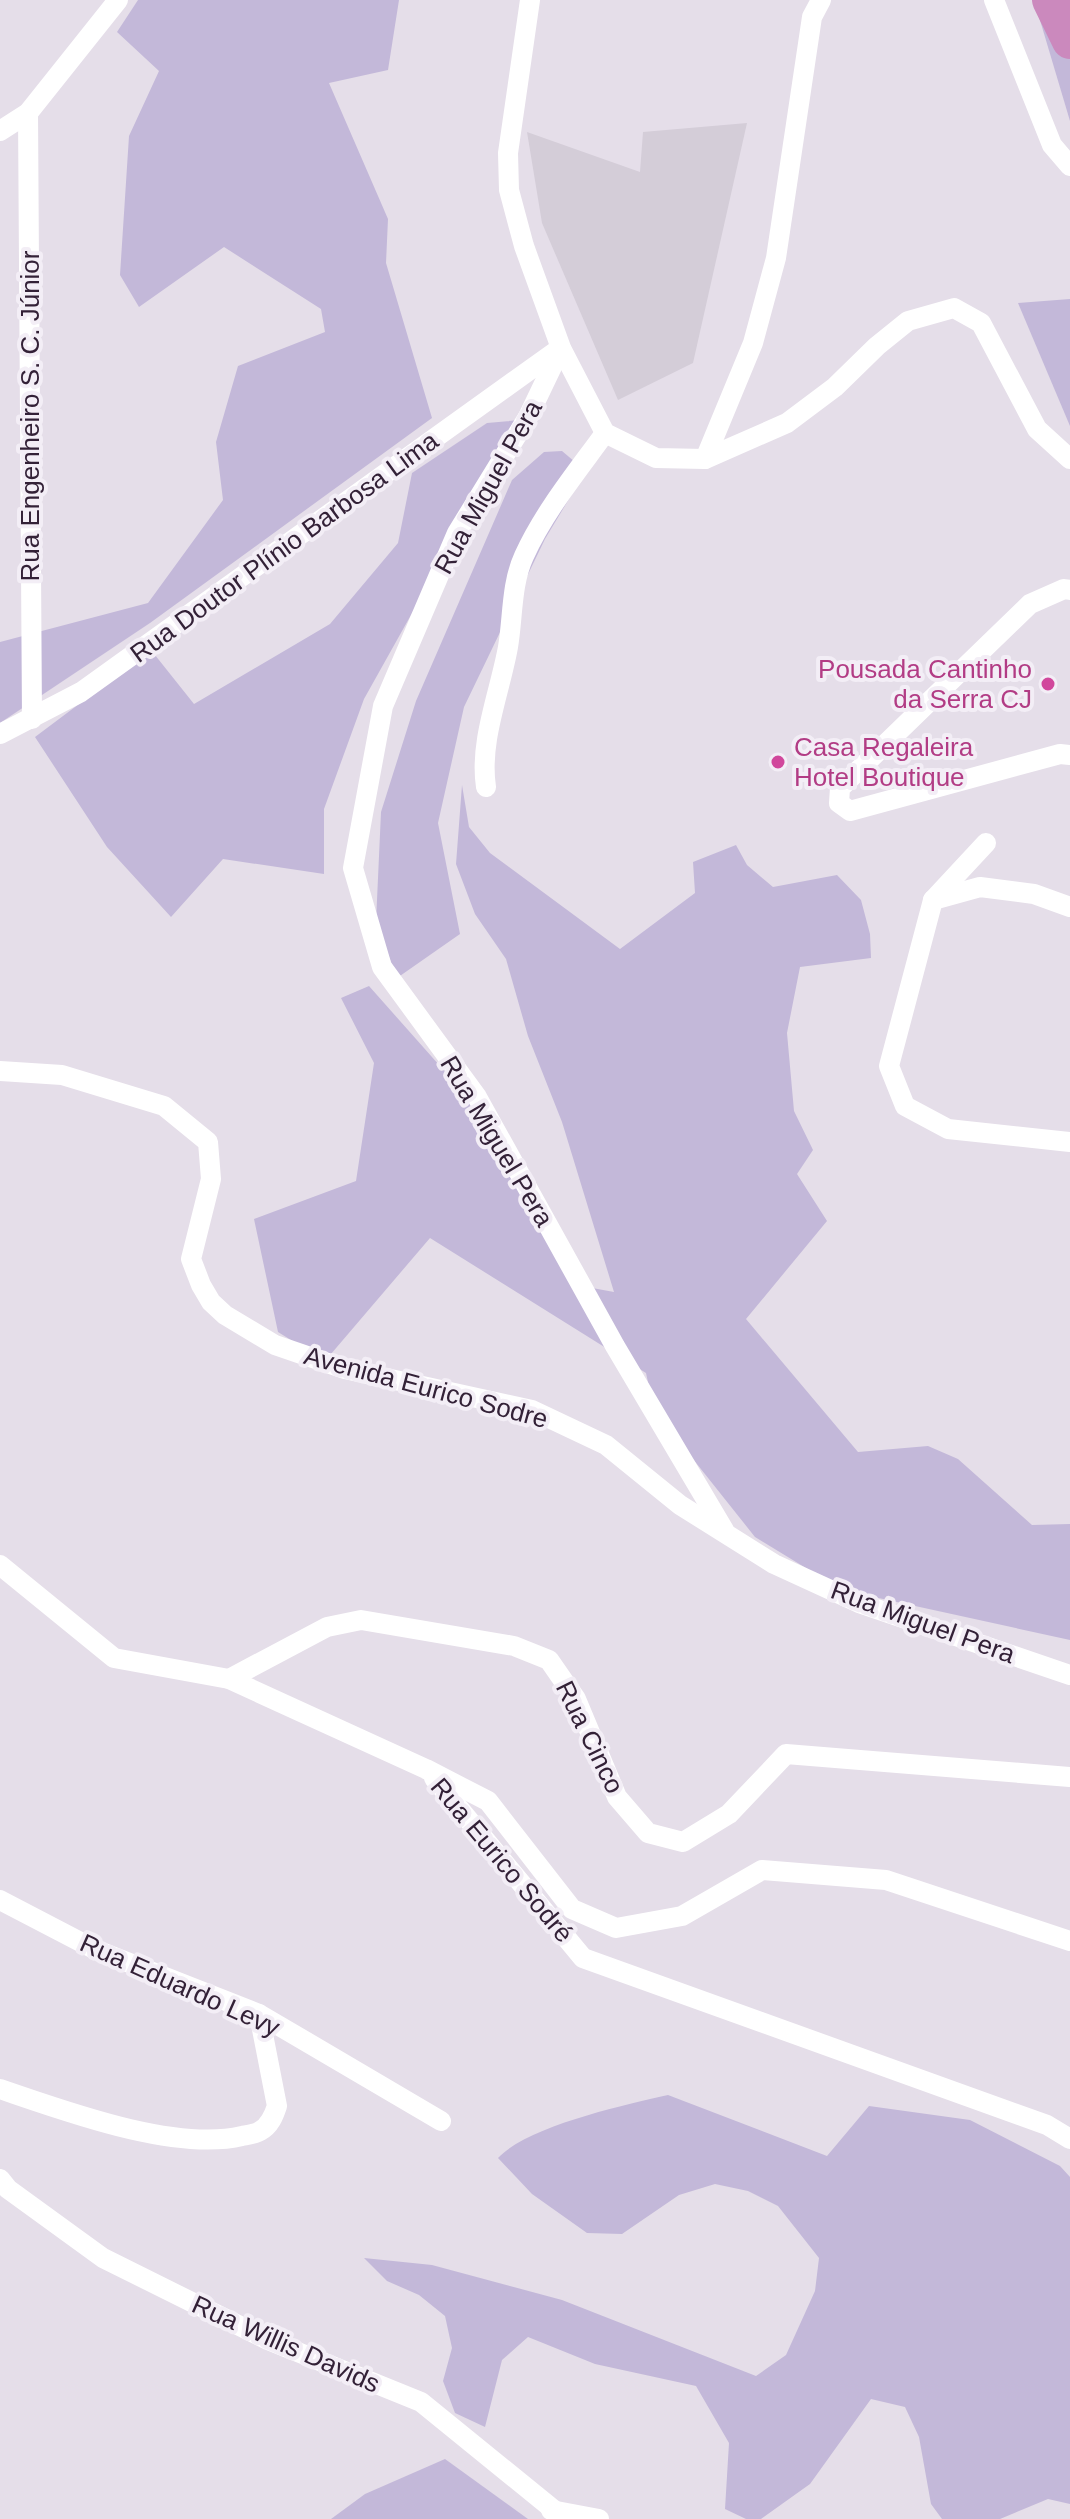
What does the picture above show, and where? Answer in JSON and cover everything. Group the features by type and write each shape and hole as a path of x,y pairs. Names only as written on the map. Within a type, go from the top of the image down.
{"street":[{"path":"0,131 28,113 118,0"},
{"path":"530,0 508,153 509,190 524,246 561,348 605,433 656,458 705,459 787,423 835,387 908,321 954,308 981,323 1037,429 1070,459"},
{"path":"705,459 753,343 776,258 812,17 821,0"},
{"path":"994,0 1052,145 1070,166"},
{"name":"Rua Engenheiro S. C. Júnior","path":"28,113 32,719"},
{"name":"Rua Doutor Plínio Barbosa Lima","path":"0,734 81,692 561,348"},
{"name":"Rua Miguel Pera","path":"561,348 528,417 457,533 383,706 353,868 382,967 477,1097 615,1346 726,1534 774,1564 859,1603 1070,1675"},
{"path":"486,787 485,760 508,647 517,576 523,557 555,502 605,433"},
{"path":"1070,590 1064,589 1030,604 840,788 839,803 850,811 1060,754 1070,755"},
{"path":"986,843 933,900 889,1066 905,1106 948,1129 1070,1142"},
{"path":"933,900 980,887 1034,894 1070,907"},
{"name":"Avenida Eurico Sodre","path":"0,1071 62,1075 164,1106 208,1142 211,1179 191,1259 206,1294 225,1315 275,1345 345,1369 532,1410 606,1445 680,1505 726,1534"},
{"name":"Rua Eurico Sodré","path":"0,1565 114,1658 229,1679 426,1769 583,1958 1047,2125 1070,2139"},
{"name":"Rua Cinco","path":"229,1679 327,1627 361,1620 514,1646 549,1660 576,1699 617,1797 648,1833 683,1842 729,1814 786,1754 1070,1777"},
{"path":"426,1769 488,1801 572,1909 616,1928 682,1916 762,1870 886,1880 1070,1941"},
{"name":"Rua Eduardo Levy","path":"0,1900 94,1949 259,2014 441,2121"},
{"path":"0,2089 80,2116 185,2140 227,2140 261,2131 273,2118 277,2106 259,2014"},
{"name":"Rua Willis Davids","path":"0,2179 8,2189 103,2258 268,2340 421,2402 558,2514"},
{"path":"558,2514 599,2519"}],"shaded area":[{"path":"138,0 399,0 388,70 329,83 388,219 386,263 432,418 150,623 0,723 0,642 148,603 223,500 216,442 238,366 325,332 321,309 224,247 139,307 120,275 129,136 159,71 117,32"},
{"path":"1034,0 1070,0 1070,121"},
{"path":"747,123 693,363 618,400 542,223 527,132 640,172 643,132"},
{"path":"1070,299 1070,426 1018,303"},
{"path":"520,420 364,699 324,809 324,874 223,859 171,917 107,847 35,737 151,650 194,704 330,624 398,543 412,473 487,423"},
{"path":"562,451 575,462 572,494 545,539 464,707 438,823 460,934 397,978 376,922 381,812 416,701 512,480 544,452"},
{"path":"462,785 469,827 490,853 620,949 695,893 693,862 736,845 747,865 773,887 837,875 861,900 870,934 871,958 800,967 787,1033 794,1111 813,1150 797,1174 827,1221 746,1319 858,1452 928,1446 958,1459 1032,1525 1070,1524 1070,1640 842,1590 755,1537 654,1410 646,1373 430,1238 325,1361 278,1332 254,1219 356,1181 374,1063 341,998 369,986 463,1092 576,1285 614,1292 562,1122 528,1036 506,959 475,914 456,864"},
{"path":"668,2095 827,2156 869,2106 970,2120 1060,2166 1070,2177 1070,2504 1048,2499 1000,2519 942,2519 931,2504 919,2437 905,2407 871,2399 810,2484 761,2519 746,2519 725,2509 729,2443 696,2386 595,2364 528,2337 502,2360 485,2427 455,2413 443,2381 452,2348 445,2316 419,2295 387,2281 364,2258 432,2265 562,2300 756,2376 786,2355 815,2291 819,2258 778,2206 748,2191 715,2184 679,2195 622,2234 587,2233 532,2194 498,2158 531,2136 553,2127"},
{"path":"445,2459 528,2519 331,2519 365,2494"}],"waterway":[{"path":"1050,0 1070,41"}],"place":[{"name":"Pousada Cantinho da Serra CJ","path":"1048,684"},
{"name":"Casa Regaleira Hotel Boutique","path":"778,762"}]}
